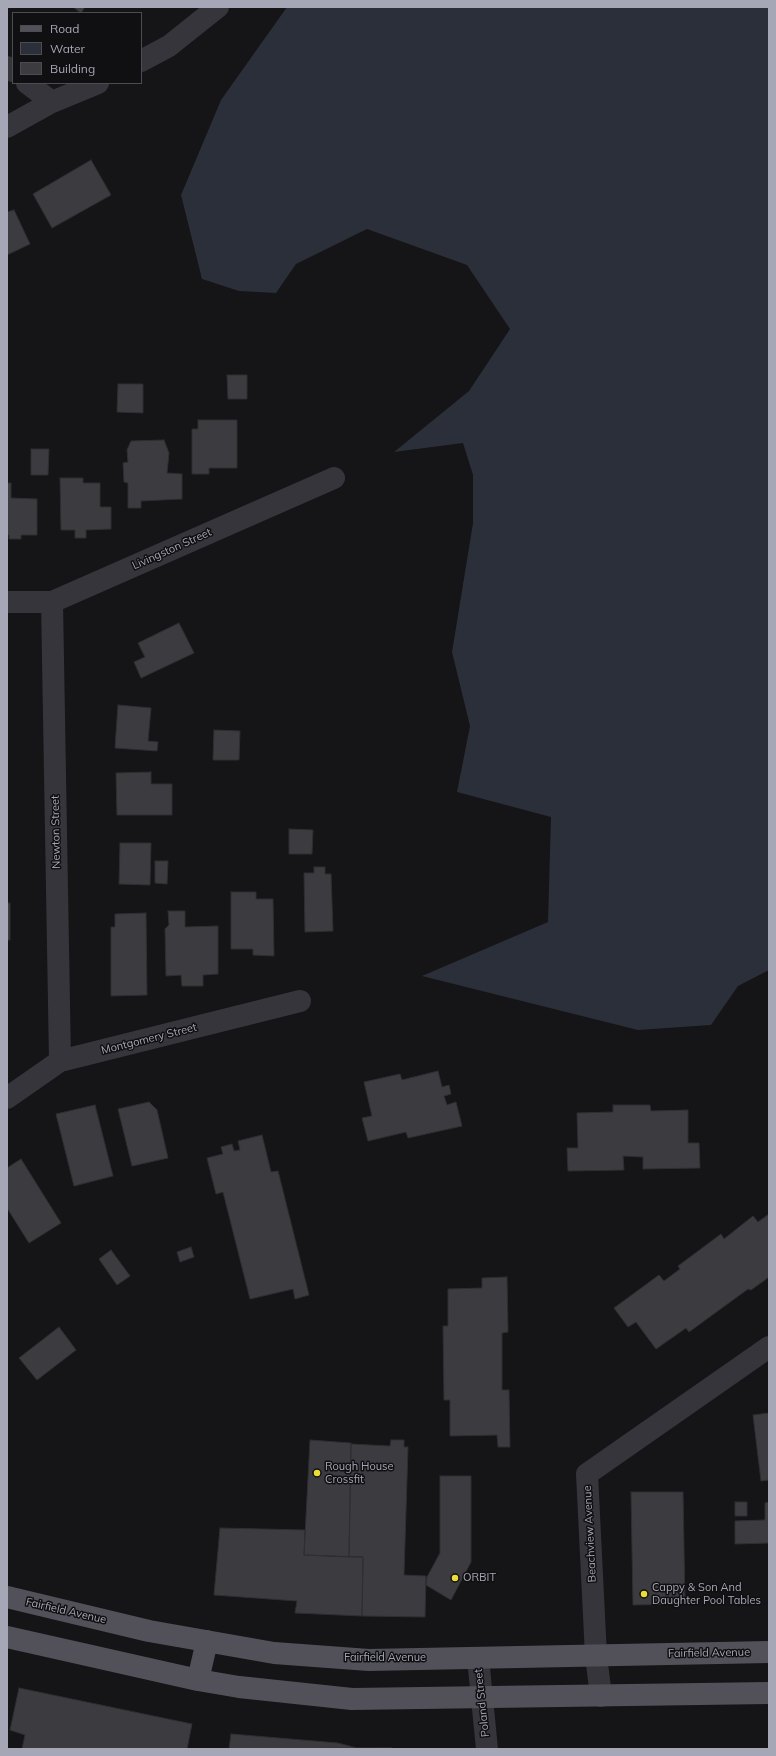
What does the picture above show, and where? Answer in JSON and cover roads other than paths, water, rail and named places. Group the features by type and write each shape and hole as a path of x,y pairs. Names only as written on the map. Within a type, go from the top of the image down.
{"main road":[{"name":"Fairfield Avenue","path":"7,1597 149,1631 274,1653 369,1660 769,1652"},
{"path":"7,1637 198,1680 239,1687 352,1699 769,1693"},
{"path":"198,1680 207,1641"}],"street":[{"path":"142,60 169,46 218,7"},
{"path":"29,84 52,102"},
{"path":"7,127 52,102 96,84"},
{"name":"Livingston Street","path":"7,602 52,602 334,478"},
{"name":"Newton Street","path":"52,602 60,1061"},
{"name":"Montgomery Street","path":"7,1098 60,1061 300,1000"},
{"name":"Beachview Avenue","path":"601,1696 596,1656 587,1474 769,1347"},
{"name":"Poland Street","path":"478,1658 480,1698 486,1749"}],"water":[{"path":"287,7 769,7 769,970 738,986 711,1025 638,1030 422,976 548,922 551,817 457,792 470,726 452,652 473,523 473,475 463,443 394,452 469,391 510,329 467,265 367,229 296,264 276,293 239,291 202,279 181,195 221,100"}],"place":[{"name":"Rough House Crossfit","path":"317,1473"},
{"name":"ORBIT","path":"455,1578"},
{"name":"Cappy & Son And Daughter Pool Tables","path":"644,1594"}]}
